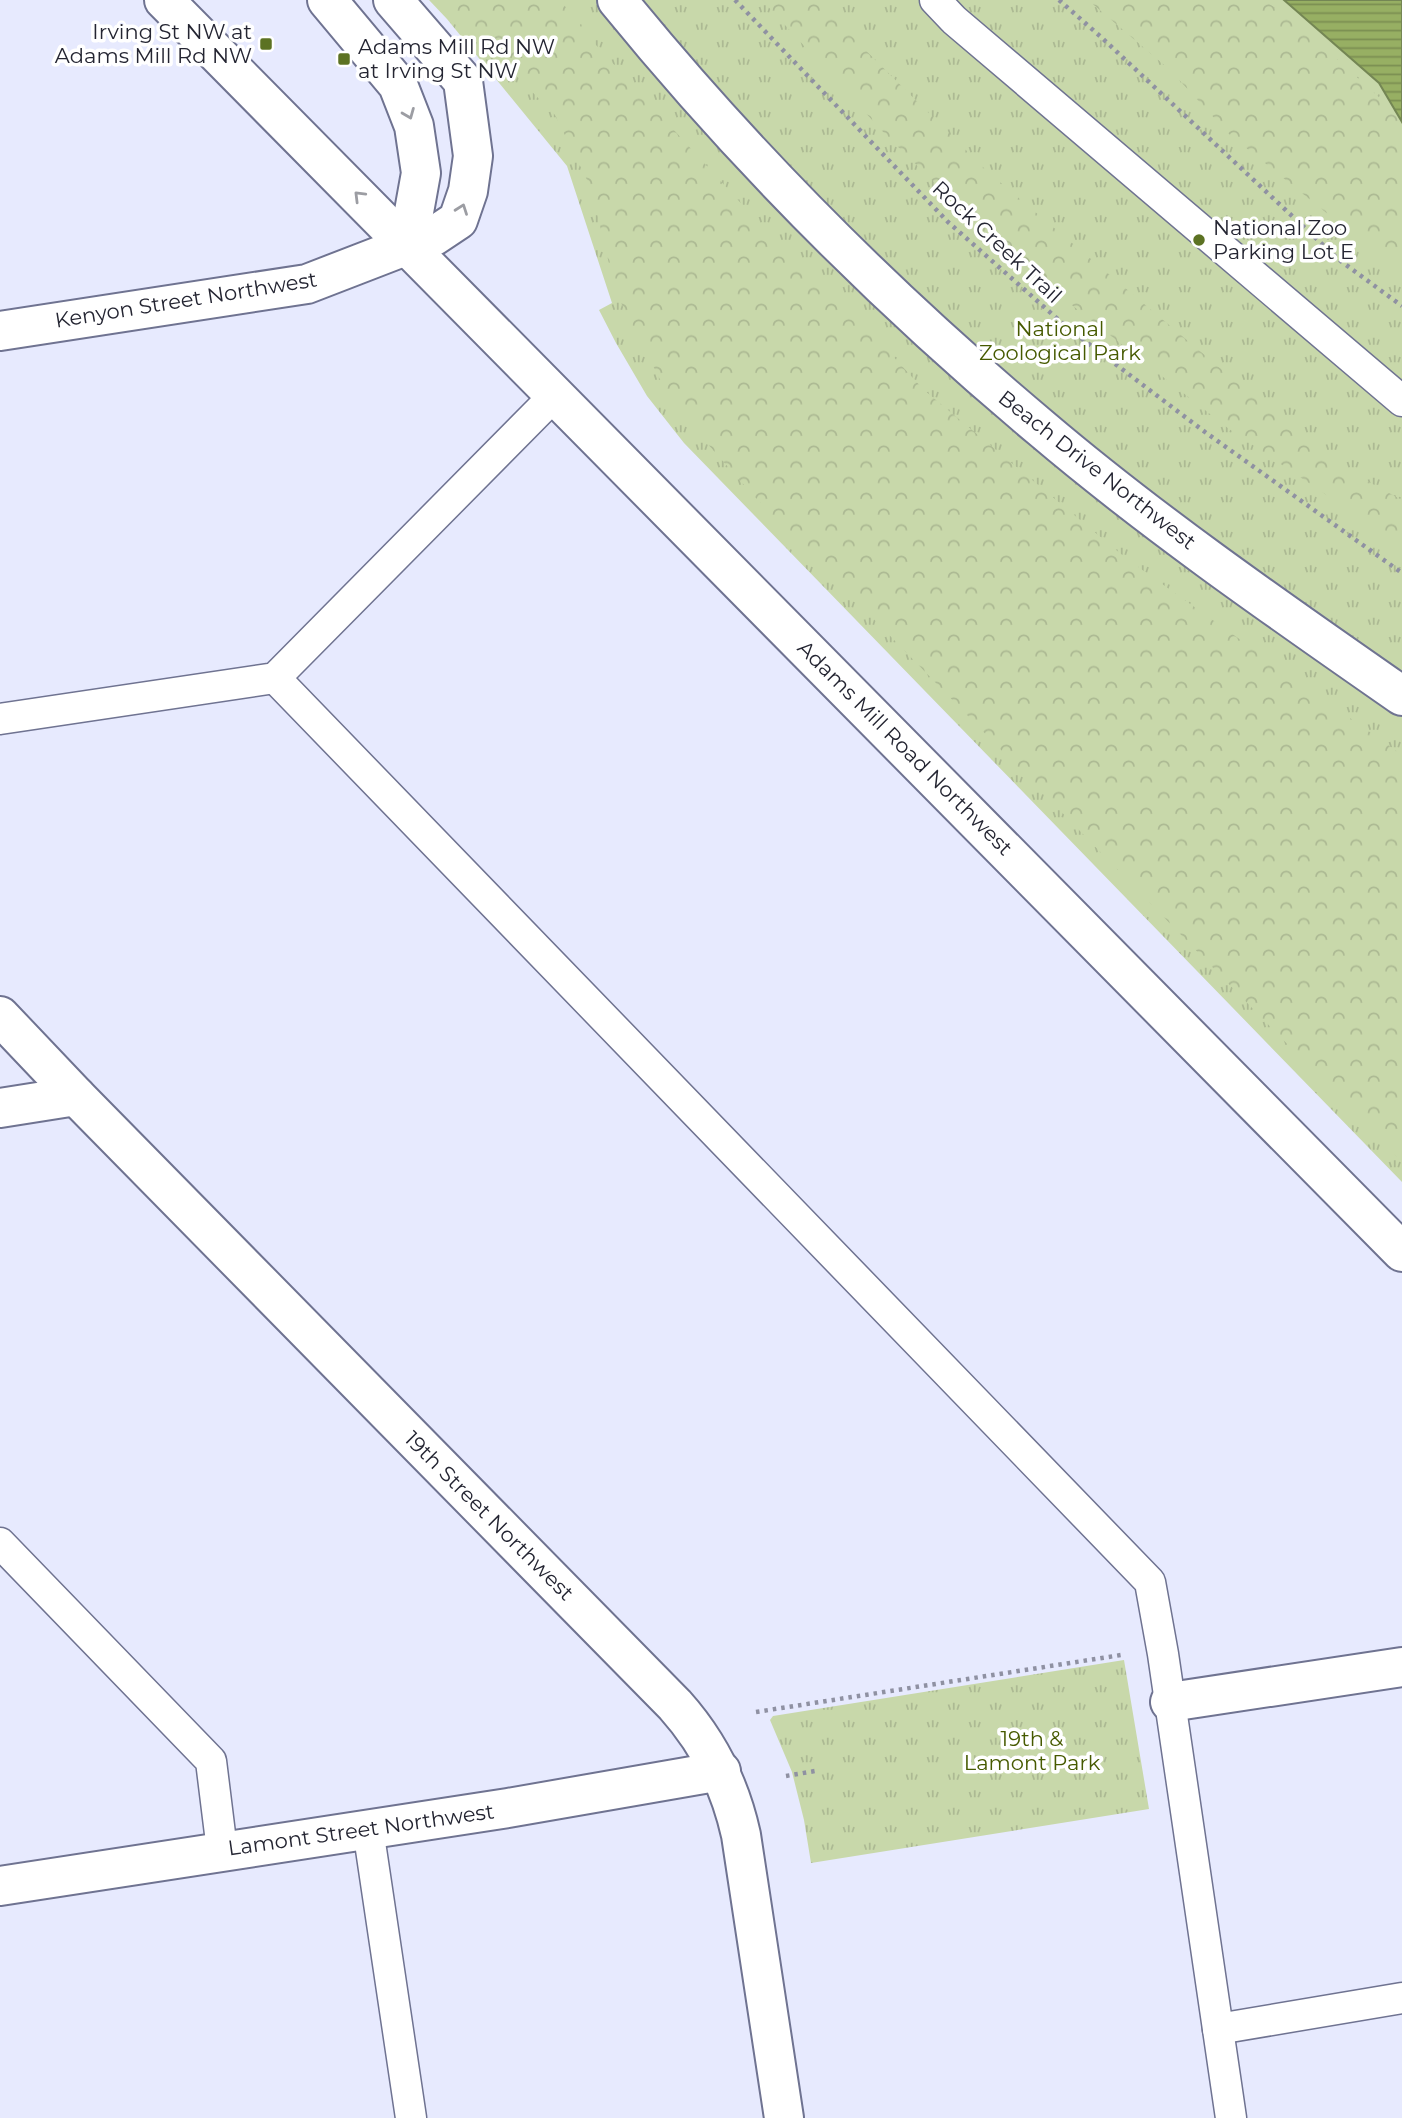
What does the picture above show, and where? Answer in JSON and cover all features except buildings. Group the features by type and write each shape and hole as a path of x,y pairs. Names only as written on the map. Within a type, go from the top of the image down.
{"street":[{"name":"Adams Mill Road Northwest","path":"164,0 1402,1252"},
{"path":"327,0 397,85 414,126 421,173 408,245 434,236 458,220 468,191 473,156 463,81 393,0"},
{"name":"Beach Drive Northwest","path":"617,0 728,128 799,204 956,356 1100,477 1246,586 1402,696"},
{"name":"Kenyon Street Northwest","path":"0,331 307,284 408,245"},
{"name":"19th Street Northwest","path":"0,1016 675,1704 703,1739 721,1771 741,1835 785,2118"},
{"path":"0,1108 76,1096"},
{"path":"1170,1702 1402,1667"},
{"name":"Lamont Street Northwest","path":"0,1886 508,1808 721,1771"}],"lane":[{"path":"935,0 954,20 1402,401"},
{"path":"0,719 275,678 555,394"},
{"path":"275,678 1150,1582 1231,2118"},
{"path":"0,1544 211,1761 222,1850"},
{"path":"368,1829 411,2118"},
{"path":"1218,2029 1402,1998"}],"path":[{"name":"Rock Creek Trail","path":"736,0 948,222 1069,329 1205,432 1402,573"},
{"path":"1059,0 1338,259 1402,306"},
{"path":"756,1712 1126,1654"},
{"path":"786,1776 815,1771"}],"green space":[{"name":"National Zoological Park","path":"429,0 1402,0 1402,1182 684,443 647,396 599,310 612,303 567,166"},
{"path":"443,0 560,0 596,45 760,224 830,288 924,390 1127,559 1402,755 1402,1162 753,495 673,405 616,293 591,188 555,115"},
{"path":"762,0 815,0 988,172 1330,461 1402,500 1402,546 1229,429 1007,254 885,134"},
{"path":"1088,0 1264,0 1298,24 1402,118 1402,274 1229,134 1170,70"},
{"name":"19th & Lamont Park","path":"1124,1660 1149,1809 811,1863 792,1772 770,1720 773,1716"}],"shaded area":[{"path":"1284,0 1402,0 1402,122 1379,83"}],"place":[{"name":"Irving St NW at Adams Mill Rd NW","path":"266,44"},
{"name":"Adams Mill Rd NW at Irving St NW","path":"344,59"},
{"name":"National Zoo Parking Lot E","path":"1199,240"}]}
